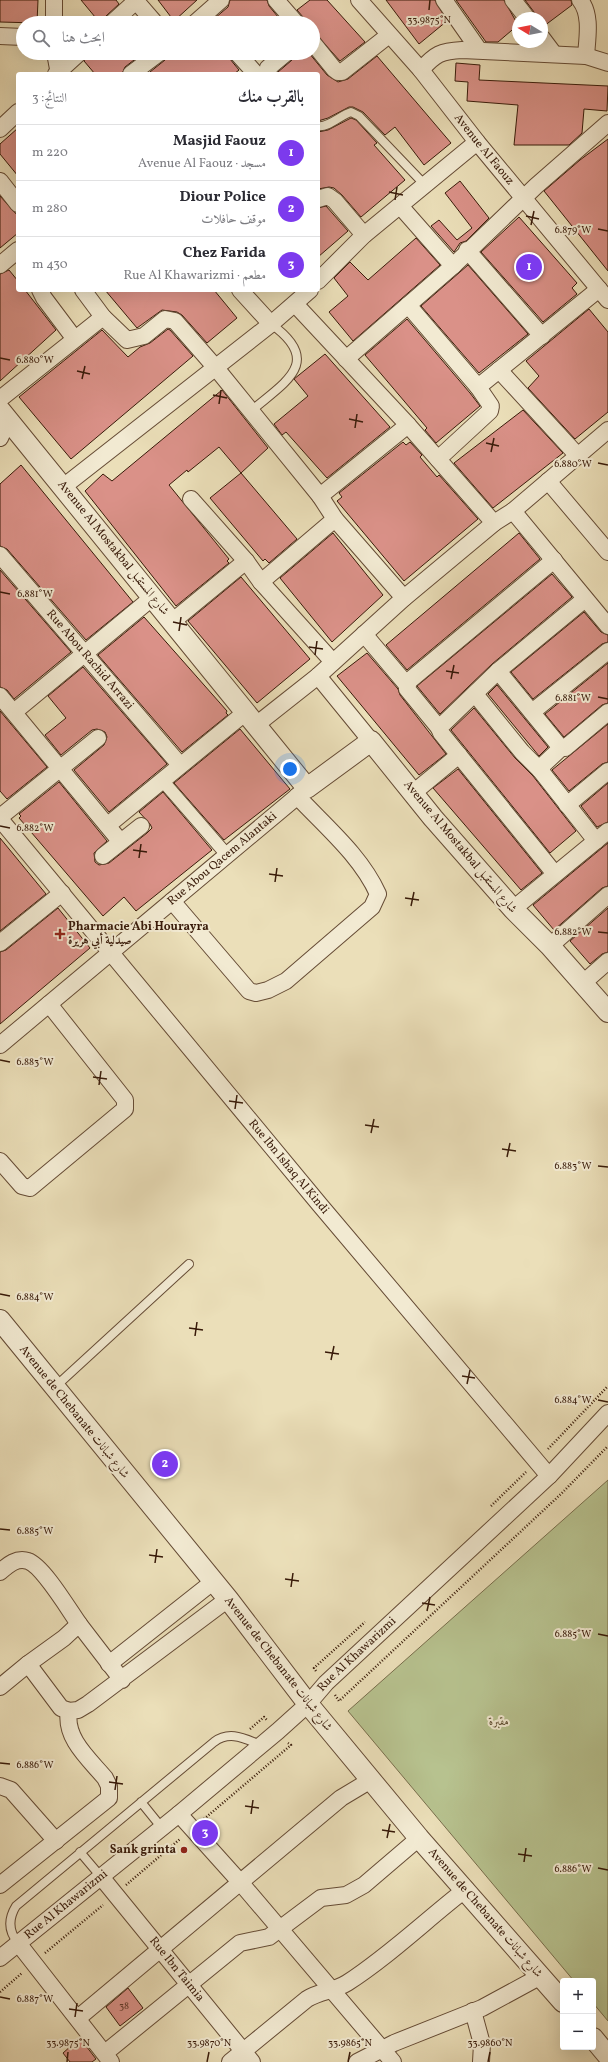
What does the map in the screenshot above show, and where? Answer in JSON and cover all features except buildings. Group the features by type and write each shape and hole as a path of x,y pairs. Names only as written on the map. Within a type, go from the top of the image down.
{"street":[{"path":"54,0 54,16"},
{"name":"Avenue Al Faouz","path":"359,0 421,70 477,142 604,295"},
{"path":"444,0 479,50"},
{"path":"513,0 522,12"},
{"path":"580,0 583,4 588,26 586,56"},
{"path":"120,16 136,1 149,16"},
{"path":"206,16 218,1"},
{"path":"285,3 292,16"},
{"path":"320,52 334,69 338,72 342,72 389,35"},
{"path":"0,36 16,37"},
{"path":"548,46 554,54"},
{"path":"421,70 436,55 445,51 479,50 586,56 608,63"},
{"path":"56,60 57,72"},
{"path":"58,72 71,60"},
{"path":"136,72 151,60"},
{"path":"243,60 254,72"},
{"path":"269,72 268,68 277,60"},
{"path":"0,130 16,114"},
{"path":"346,359 452,266 467,250 608,123"},
{"path":"320,280 364,235 401,207 477,142"},
{"path":"0,181 16,201"},
{"path":"320,198 328,196 335,201 364,235"},
{"path":"401,207 452,266"},
{"path":"467,250 542,336"},
{"path":"0,265 16,252"},
{"path":"41,292 74,338"},
{"path":"85,292 103,316 127,340 144,336 165,319 171,318 216,368 320,496 335,519 404,598"},
{"path":"242,292 271,324"},
{"path":"62,487 216,368 296,304 308,292"},
{"path":"478,387 542,336 604,295"},
{"path":"296,304 408,425 494,524"},
{"path":"408,305 489,401 490,410 438,459"},
{"path":"0,399 103,316"},
{"path":"499,370 578,456"},
{"name":"Avenue Al Mostakbal شارع المستقبل","path":"2,423 62,487 153,597 251,718 302,792"},
{"path":"320,496 408,425"},
{"path":"108,825 180,765 318,676 404,598 494,524 513,511 608,430"},
{"path":"548,481 608,552"},
{"path":"191,499 246,561 260,582 333,662"},
{"path":"513,511 608,626"},
{"path":"260,582 335,519"},
{"name":"Rue Abou Rachid Arrazi","path":"0,555 180,765"},
{"path":"407,685 425,668 554,560"},
{"path":"173,622 246,561"},
{"path":"14,712 153,597"},
{"path":"439,728 498,671 585,599"},
{"path":"364,634 407,685 407,688 459,755 555,874"},
{"path":"532,712 608,650"},
{"path":"498,671 561,748"},
{"name":"Avenue Al Mostakbal شارع المستقبل","path":"318,676 413,793 512,910 550,946 608,1012"},
{"path":"475,694 518,747 540,770 567,805 602,836 512,910"},
{"path":"0,696 120,841"},
{"path":"540,770 544,764 561,748 565,748 608,712"},
{"path":"0,818 98,738"},
{"name":"Rue Abou Qacem Alantaki","path":"0,1045 302,792 371,740"},
{"path":"413,793 459,755"},
{"path":"567,805 608,771"},
{"path":"162,780 227,855"},
{"path":"172,901 249,991 256,993 268,990 286,981 372,907 378,894 371,879 302,792"},
{"name":"Rue Ibn Ishaq Al Kindi","path":"0,818 549,1476"},
{"path":"103,856 120,841 141,826"},
{"path":"0,943 62,893"},
{"path":"550,946 608,895"},
{"path":"583,984 608,960"},
{"path":"0,1161 25,1188 30,1188 125,1109 125,1100 49,1004"},
{"name":"Avenue de Chebanate شارع شبانات","path":"0,1320 214,1581 308,1704 419,1838 560,1998"},
{"name":"Rue Al Khawarizmi","path":"0,1958 102,1878 308,1704 326,1683 549,1476 608,1413"},
{"path":"0,1572 12,1562 21,1560 28,1561 38,1567 122,1680"},
{"path":"109,1664 214,1581"},
{"path":"28,1664 61,1708 69,1711 78,1710 122,1680 228,1599"},
{"path":"0,1687 28,1664 64,1638 79,1624"},
{"path":"0,1885 109,1798 110,1792 105,1778 70,1733 68,1721 69,1711"},
{"path":"78,2018 341,1798 372,1780"},
{"path":"0,1786 11,1790 56,1841"},
{"path":"179,1814 240,1882 331,1991 383,2048 393,2062"},
{"path":"18,1943 108,2057 189,1985 240,1943 261,1940 280,1929 321,1898 346,1895 364,1885 419,1838"},
{"name":"Rue Ibn Taimia","path":"102,1878 247,2057"},
{"path":"230,2062 247,2057 307,1999 318,1993 331,1991 358,1976 466,1890"},
{"path":"357,2062 383,2048 500,1999 541,1976"},
{"path":"473,2011 482,2044 481,2062"},
{"path":"596,2044 603,2057"}],"lane":[{"path":"320,126 327,126 341,115 351,112 359,116 425,185"},
{"path":"251,411 288,379 297,366 294,346 285,334 271,324"},
{"path":"54,1387 190,1264"},
{"path":"18,1943 10,1927 10,1920 16,1906 141,1802 220,1738 233,1735 261,1745"},
{"path":"141,1802 162,1828"},
{"path":"80,1852 102,1878"}],"path":[{"path":"536,1462 608,1386"},
{"path":"326,1683 339,1700 562,1494 608,1446"}],"green space":[{"name":"مقبرة","path":"608,1480 608,2021 596,2007 596,1978 571,1978 348,1711"}],"place":[{"name":"Masjid Faouz","path":"529,267"},
{"name":"Pharmacie Abi Hourayra صيدلية أبي هريرة","path":"60,934"},
{"name":"Diour Police","path":"165,1464"},
{"name":"Chez Farida","path":"205,1833"},
{"name":"Sank grinta","path":"184,1850"}]}
